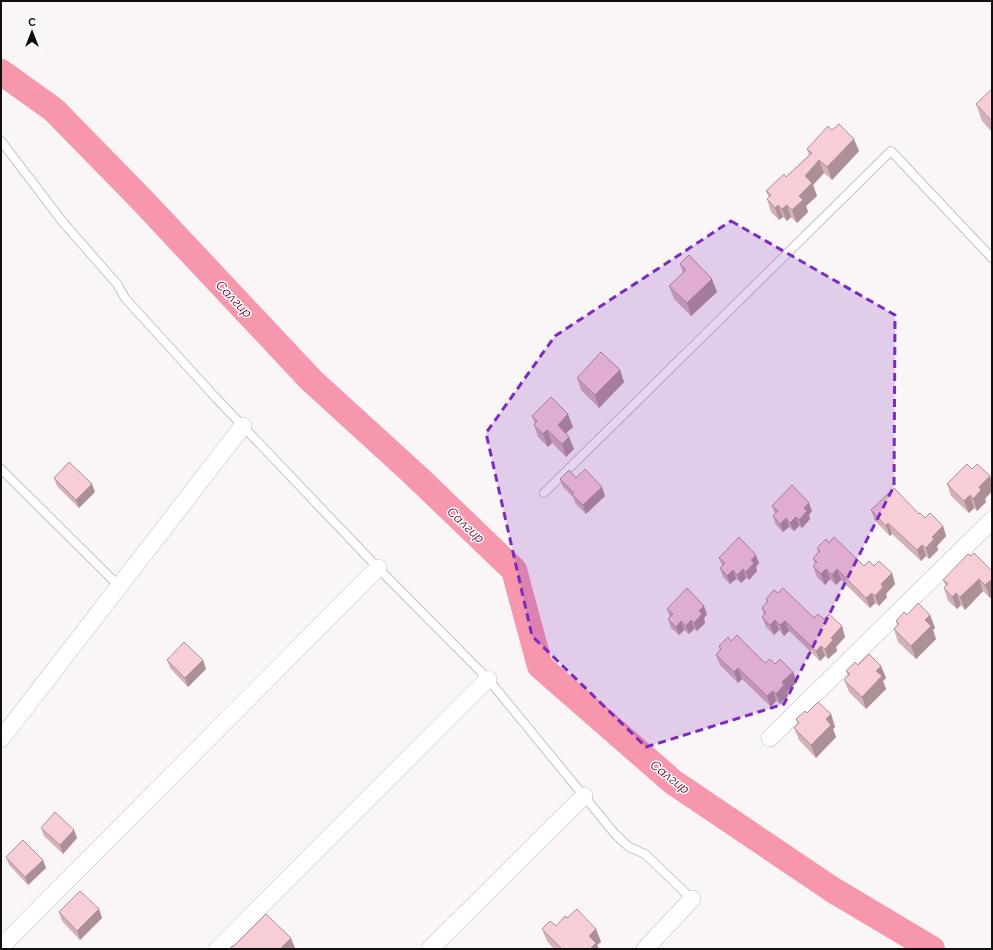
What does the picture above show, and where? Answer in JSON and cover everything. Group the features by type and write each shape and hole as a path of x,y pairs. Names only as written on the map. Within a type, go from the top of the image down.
{"street":[{"path":"1,739 243,426"},
{"path":"770,738 992,520"},
{"path":"1,947 378,568"},
{"path":"218,949 488,679"},
{"path":"430,949 584,796"},
{"path":"645,949 692,899"}],"lane":[{"path":"1,141 62,220 117,284 125,298 243,426 378,568 488,679 615,834 629,846 645,854 692,899"},
{"path":"544,492 891,151 992,258"},
{"path":"1,469 119,586"}],"highlighted area":[{"path":"731,221 895,315 894,486 784,704 646,747 532,636 486,433 555,336"}],"building":[{"path":"992,89 992,121 976,104"},
{"path":"839,124 854,139 827,167 819,160 805,176 812,183 799,196 803,200 792,210 787,205 782,209 778,205 775,208 767,199 771,195 766,191 784,174 786,177 812,153 807,149 828,126 832,130"},
{"path":"689,255 712,279 687,303 669,286 686,270 680,264"},
{"path":"601,352 620,370 595,395 577,378"},
{"path":"551,397 568,414 558,425 569,437 562,444 547,430 543,434 534,425 537,421 532,416"},
{"path":"69,462 92,484 76,500 54,478"},
{"path":"967,464 972,469 977,464 990,476 979,487 981,490 973,499 970,495 964,501 947,484"},
{"path":"585,469 602,487 583,505 572,495 574,493 560,479 569,470 576,478"},
{"path":"792,485 809,503 804,508 807,511 799,520 796,517 790,523 786,518 780,524 773,516 778,511 772,506"},
{"path":"894,488 919,514 920,513 925,518 930,513 943,526 932,537 934,539 926,548 922,545 917,550 888,523 886,526 871,510"},
{"path":"739,537 756,555 751,560 754,563 746,572 743,569 737,575 733,570 727,576 720,568 725,563 719,558"},
{"path":"834,537 864,566 869,561 874,566 879,561 892,573 881,584 883,587 875,596 872,593 866,598 837,569 832,575 826,569 821,574 813,566 817,562 813,558 820,551 817,548 826,539 829,543"},
{"path":"974,553 992,571 992,579 985,585 979,579 960,597 956,593 952,597 944,588 948,584 943,580 968,554 971,556"},
{"path":"687,588 704,606 699,611 702,614 694,623 691,620 686,626 681,621 676,627 668,619 673,614 667,609"},
{"path":"783,588 814,618 818,614 824,619 829,614 842,626 831,638 833,640 825,649 821,646 816,651 785,621 780,625 775,620 770,625 762,617 766,613 762,608 768,601 766,599 774,590 778,593"},
{"path":"918,603 930,615 925,620 931,626 911,646 894,629 899,624 896,621 904,612 907,615"},
{"path":"737,635 765,663 770,659 775,664 780,659 793,672 782,682 784,685 776,694 773,691 767,696 738,668 734,672 716,655 721,649 719,646 728,637 731,641"},
{"path":"184,642 203,660 185,678 167,660"},
{"path":"869,654 881,666 876,671 882,676 862,697 844,680 850,674 846,671 855,662 858,665"},
{"path":"818,702 831,714 826,719 831,725 811,745 794,728 799,723 796,719 805,711 807,713"},
{"path":"55,812 74,830 60,845 41,828"},
{"path":"23,840 43,860 25,877 6,857"},
{"path":"80,891 99,909 77,931 59,912"},
{"path":"577,909 596,929 589,936 596,943 590,949 562,949 542,929 550,921 556,926 565,916 567,918"},
{"path":"266,914 291,938 280,949 229,949 232,946 233,947"}],"waterway":[{"name":"Салгир","path":"1,72 54,110 142,200 311,380 414,474 514,570 540,666 673,782 833,890 932,949"}]}
